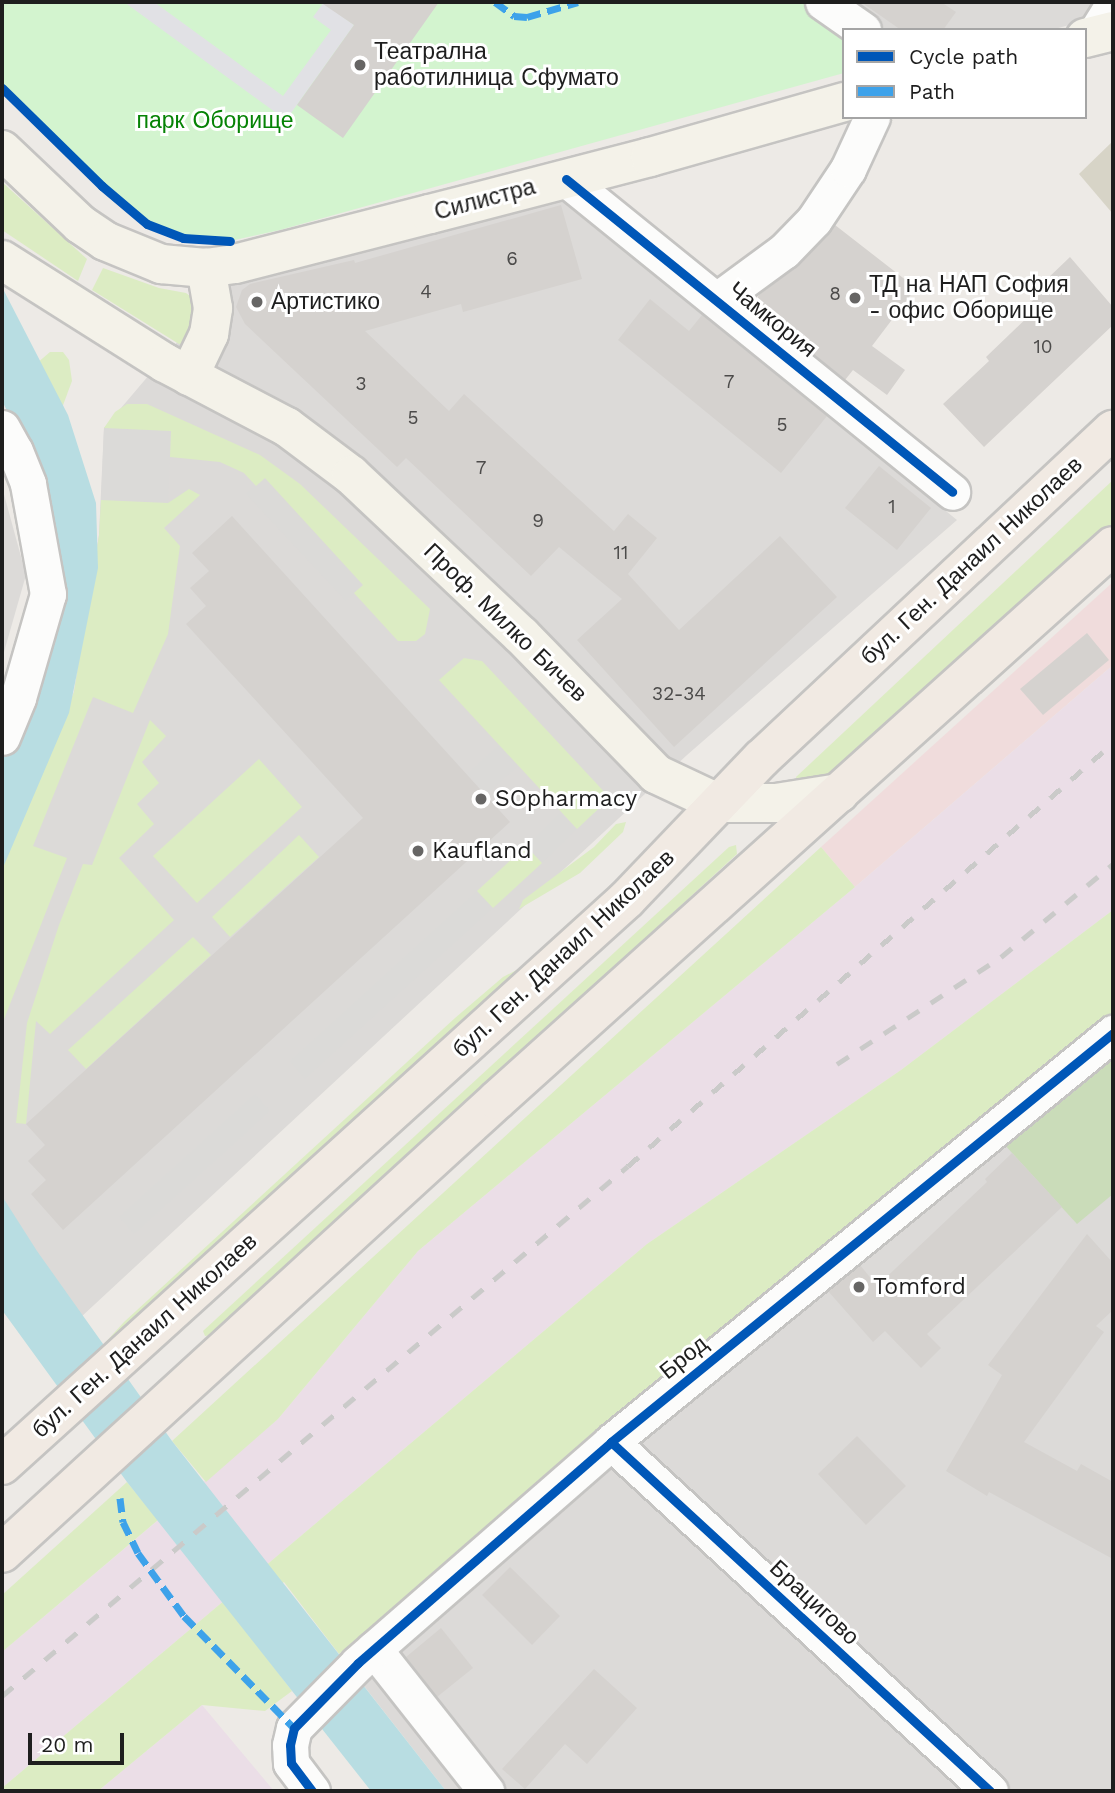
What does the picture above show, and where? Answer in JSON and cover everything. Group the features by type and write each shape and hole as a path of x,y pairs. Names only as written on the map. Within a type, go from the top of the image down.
{"main road":[{"name":"Силистра","path":"2,150 80,224 105,241 161,264 206,268 234,264 566,179 842,103"},
{"name":"Проф. Милко Бичев","path":"2,260 74,308 189,376 287,427 351,475 521,635 656,774 718,803 806,801 839,793"},
{"path":"189,376 209,334 213,308 206,268"},
{"name":"бул. Ген. Данаил Николаев","path":"2,1465 627,900 761,759 1113,430"},
{"path":"2,1553 497,1100 1113,546"}],"street":[{"path":"822,2 860,28"},
{"path":"717,300 775,258 814,220 848,169 871,119"},
{"name":"Чамкория","path":"566,179 952,492"},
{"path":"2,428 15,451 27,484 48,594 10,695 2,737"},
{"name":"Брод","path":"312,1791 291,1763 290,1745 299,1722 366,1656 611,1442 1113,1033"},
{"name":"Брацигово","path":"611,1442 990,1791"},
{"path":"366,1656 486,1791"}],"shaded area":[{"path":"124,2 154,2 283,96 331,30 313,17 324,2 343,2 336,12 354,25 286,120"},
{"path":"837,2 1113,2 1113,13 1058,28 873,28"},
{"path":"1113,141 1113,214 1079,174"},
{"path":"558,198 957,520 687,755 39,1356 2,1310 2,870 74,692 99,535 104,428 223,288"},
{"path":"104,428 171,431 168,503 101,500"},
{"path":"264,478 364,585 346,601 246,494"},
{"path":"2,487 26,575 2,659"},
{"path":"1113,582 1113,665 855,887 821,847"},
{"path":"1113,665 1113,910 901,1070 647,1244 2,1788 2,1652 278,1419 418,1251 855,887"},
{"path":"499,745 518,766 486,795 467,774"},
{"path":"560,812 577,829 542,863 526,846"},
{"path":"477,891 493,908 305,1079 290,1061"},
{"path":"1113,1017 1113,1791 446,1791 339,1654 604,1432"},
{"path":"255,1094 270,1111 134,1234 119,1217"},
{"path":"202,1705 274,1791 98,1791"}],"green space":[{"name":"парк Оборище","path":"2,2 801,2 842,30 842,74 280,230 230,241 183,238 147,224 122,204 2,88"},
{"path":"2,182 87,259 78,281 2,230"},
{"path":"103,268 159,288 186,293 197,301 187,346 179,344 92,290"},
{"path":"50,352 63,352 69,360 72,381 53,432 2,393"},
{"path":"127,404 147,404 260,455 300,484 430,609 425,634 416,641 398,641 354,593 363,585 265,478 256,486 244,473 220,462 170,457 171,431 104,428 115,412"},
{"path":"1113,480 1113,524 825,777 797,781 796,777"},
{"path":"189,489 200,495 164,528 180,546 168,634 133,713 93,697 33,846 67,858 3,1022 2,1040 2,870 74,692 99,535 101,500 168,503"},
{"path":"464,658 482,661 610,798 577,829 439,680"},
{"path":"150,720 166,736 142,762 159,783 137,804 154,824 119,858 174,920 50,1034 36,1021 26,1124 16,1123 27,1023 59,925 83,864 92,865"},
{"path":"259,759 302,807 197,903 153,856"},
{"path":"626,822 623,832 580,873 519,909 523,900 594,847 616,824"},
{"path":"299,835 319,857 230,937 212,917"},
{"path":"736,845 737,854 213,1335 205,1336 203,1331 729,847"},
{"path":"526,846 542,863 493,908 477,891"},
{"path":"821,847 855,887 418,1251 278,1419 206,1482 172,1441"},
{"path":"1113,910 1113,1017 604,1432 339,1654 284,1582 237,1619 292,1691 265,1711 202,1705 98,1791 2,1791 2,1788 647,1244 901,1070"},
{"path":"193,937 211,955 86,1069 68,1050"},
{"path":"530,963 84,1371 94,1355 124,1322 455,1018 503,977"},
{"path":"1113,1033 1113,1194 1077,1224 993,1132"},
{"path":"127,1482 158,1520 2,1652 2,1595"}],"water":[{"path":"2,287 68,415 96,503 98,568 69,713 2,870 2,743 48,552 29,453 2,401"},
{"path":"2,1196 37,1251 172,1441 446,1791 371,1791 127,1482 2,1310"}],"building":[{"name":"Театрална работилница Сфумато","path":"320,2 439,2 343,138 297,105 354,25"},
{"path":"861,2 941,2 956,12 944,28 898,28"},
{"path":"561,205 582,279 463,312 461,304 365,331 449,411 464,394 614,531 628,514 657,538 628,574 679,630 780,536 837,597 674,747 577,640 622,599 559,547 531,576 406,458 397,467 245,324 236,307 242,290 250,284 354,260 355,263"},
{"path":"835,225 916,288 872,346 905,370 887,395 853,370 845,380 752,304 760,294 798,265"},
{"path":"1070,257 1113,307 1113,325 984,447 943,404 989,361 986,357 1033,312 1027,306 1050,284 1046,280"},
{"path":"650,299 689,331 702,315 827,416 781,473 618,340"},
{"path":"879,466 931,508 897,550 845,508"},
{"path":"232,516 510,822 63,1230 31,1194 46,1180 28,1161 45,1145 26,1124 363,818 186,624 206,606 190,588 209,571 192,553"},
{"path":"1087,633 1109,660 1043,715 1020,689"},
{"path":"1012,1153 1062,1207 927,1334 941,1348 921,1368 885,1331 873,1342 828,1291 860,1265 877,1286 987,1182 985,1179"},
{"path":"1087,1234 1113,1263 1113,1310 1096,1326 1104,1332 1024,1442 1077,1471 1081,1464 1113,1482 1113,1559 989,1492 987,1496 946,1471 1002,1375 988,1365"},
{"path":"857,1436 906,1486 866,1525 818,1474"},
{"path":"510,1567 560,1616 532,1645 482,1595"},
{"path":"441,1628 473,1668 437,1697 406,1657"},
{"path":"594,1669 637,1708 587,1764 565,1744 525,1789 502,1769"}],"railway":[{"path":"2,1696 628,1166 1113,743"},
{"path":"837,1064 1001,957 1113,864"}],"marked path":[{"path":"495,2 514,16 527,17 578,2"},
{"path":"120,1498 123,1522 138,1553 184,1616 294,1728"}],"cycle path":[{"path":"2,88 102,186 147,224 183,238 230,241"},
{"path":"566,179 952,492"},
{"path":"312,1791 291,1763 290,1745 294,1728 358,1663 611,1442 1113,1033"},
{"path":"611,1442 990,1791"}],"place":[{"name":"Театрална работилница Сфумато","path":"360,65"},
{"name":"ТД на НАП София - офис Оборище","path":"855,298"},
{"name":"Артистико","path":"257,302"},
{"name":"SOpharmacy","path":"481,799"},
{"name":"Kaufland","path":"418,851"},
{"name":"Tomford","path":"859,1287"}]}
